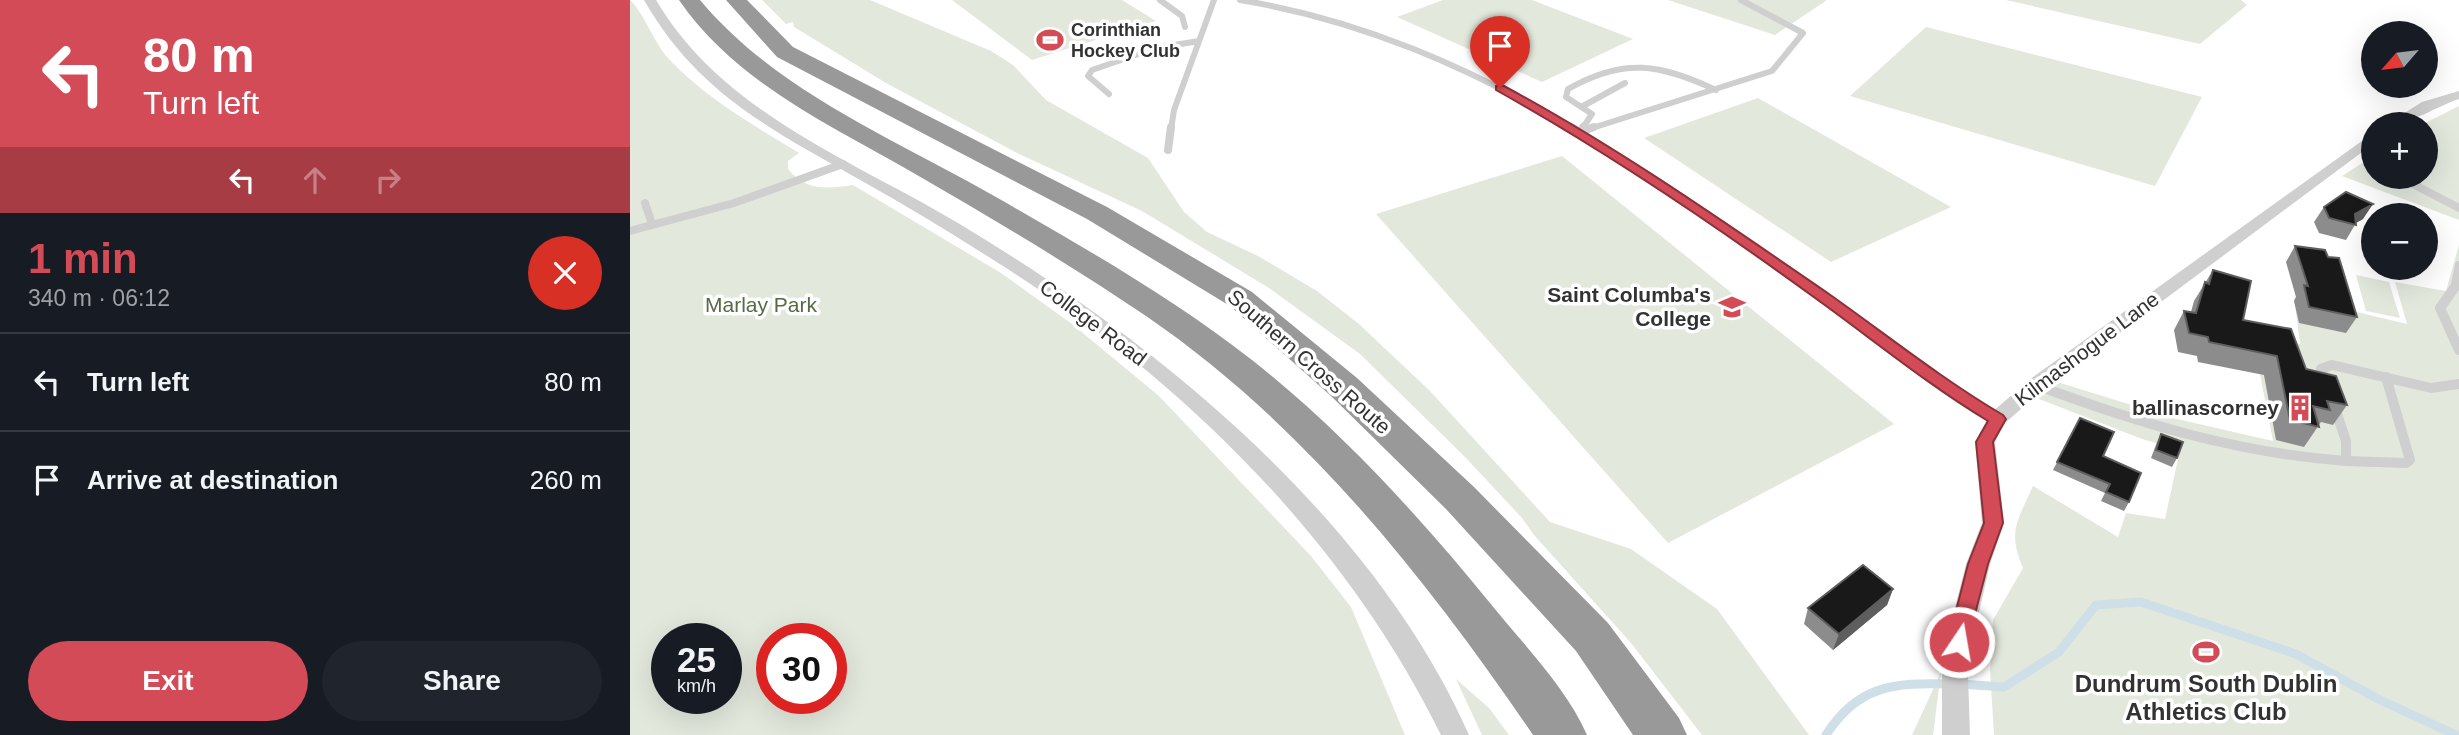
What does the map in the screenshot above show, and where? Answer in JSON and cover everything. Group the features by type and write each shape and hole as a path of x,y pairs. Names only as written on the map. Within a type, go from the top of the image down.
{"highway":[{"path":"689,0 707,25 783,88 1056,245 1124,288 1257,383 1354,477 1431,563 1510,660 1562,735"},
{"name":"Southern Cross Route","path":"736,0 785,52 1097,213 1241,299 1344,387 1460,498 1592,637 1662,735"}],"street":[{"name":"College Road","path":"650,0 673,39 711,79 768,119 1035,279 1083,313 1201,408 1259,464 1373,596 1412,655 1455,735"},
{"path":"2415,112 2427,105 2459,95"},
{"name":"Kilmashogue Lane","path":"1956,726 1955,676 1967,606 1993,523 1984,442 1997,419 2036,385 2361,146"}],"lane":[{"path":"1162,0 1182,16 1185,27"},
{"path":"1168,150 1174,110 1214,0"},
{"path":"1240,0 1283,4 1367,30 1409,46 1522,99 1580,132 1825,298 1958,396 1997,419"},
{"path":"1580,132 1772,71 1803,33 1741,0"},
{"path":"1109,94 1092,82 1088,76 1092,70 1156,48 1199,41"},
{"path":"1580,132 1592,114 1566,97 1568,89 1586,77 1612,68 1665,68 1716,90"},
{"path":"1583,106 1625,83"},
{"path":"630,231 734,203 844,164"},
{"path":"2423,189 2459,208"},
{"path":"645,203 652,224"},
{"path":"2459,265 2454,289 2440,308 2459,350"},
{"path":"2346,461 2346,441 2321,369 2332,365 2431,388 2459,384"},
{"path":"2036,385 2199,442 2270,456 2392,465 2410,460 2386,377"}],"green space":[{"name":"Marlay Park","path":"630,0 668,58 682,72 730,110 799,153 788,161 788,169 795,176 818,187 853,185 1001,273 1072,324 1159,396 1311,556 1351,607 1405,735 630,735"},
{"path":"762,0 870,0 991,51 1013,65 1046,100 1148,158 1184,212 1207,232 1258,256 1317,291 1359,324 1429,390 1550,522 1631,549 1717,609 1809,735 1702,735 1631,643 1534,535 1522,518 1465,457 1360,354 1269,288 1142,211 1017,153 886,83 794,27 793,22 786,24"},
{"name":"Corinthian Hockey Club","path":"952,0 1122,0 1156,21 1032,60"},
{"path":"1443,0 1532,0 1633,39 1542,82 1397,17"},
{"path":"1668,0 1827,0 1775,35"},
{"path":"2006,0 2241,0 2247,5 2200,44"},
{"path":"1926,27 2202,97 2155,186 1850,96"},
{"path":"1758,98 1951,207 1831,262 1644,138"},
{"path":"2459,106 2459,220 2438,212 2438,203 2414,203 2377,189 2438,189 2438,116"},
{"path":"1562,156 1894,424 1668,543 1376,214"},
{"path":"2361,164 2361,183 2342,176"},
{"path":"2459,245 2459,735 1994,735 1990,670 1993,620 2023,568 2016,544 2016,526 2033,486 2118,537 2126,513 2165,519 2180,450 2142,439 2034,397 2054,381 2177,419 2273,441 2252,333 2300,344 2294,297 2407,324 2395,282 2446,291"},
{"path":"2356,275 2361,276 2361,280 2389,282 2400,318 2366,311"},
{"path":"1941,672 1933,735 1912,735"},
{"path":"1456,679 1489,708 1509,735 1482,735"}],"building":[{"path":"2346,192 2371,203 2361,203 2361,211 2355,214 2356,225 2329,218 2324,207"},
{"path":"2295,246 2325,250 2328,257 2339,258 2357,317 2309,307 2304,285 2308,286"},
{"path":"2213,270 2251,281 2243,320 2291,329 2306,369 2336,376 2347,405 2327,401 2330,410 2313,406 2319,427 2290,420 2277,356 2209,342 2208,337 2189,333 2184,311 2196,313 2205,282 2209,284"},
{"path":"2080,418 2114,432 2103,456 2141,473 2129,502 2106,492 2110,484 2057,462"},
{"path":"2161,434 2183,442 2177,458 2156,450"},
{"path":"1863,565 1893,589 1839,634 1808,608"}],"waterway":[{"path":"1960,684 2004,687 2059,652 2096,605 2141,602 2296,654 2378,699 2456,735"},
{"path":"1826,735 1851,706 1878,690 1911,684 1949,684"}],"place":[{"name":"Corinthian Hockey Club","path":"1050,40"},
{"name":"Saint Columba's College","path":"1732,307"},
{"name":"ballinascorney","path":"2300,408"},
{"name":"Dundrum South Dublin Athletics Club","path":"2206,652"}],"route":[{"path":"1500,88 1580,132 1825,298 1958,396 1997,419 1984,442 1993,523 1978,564 1959,642"}]}
